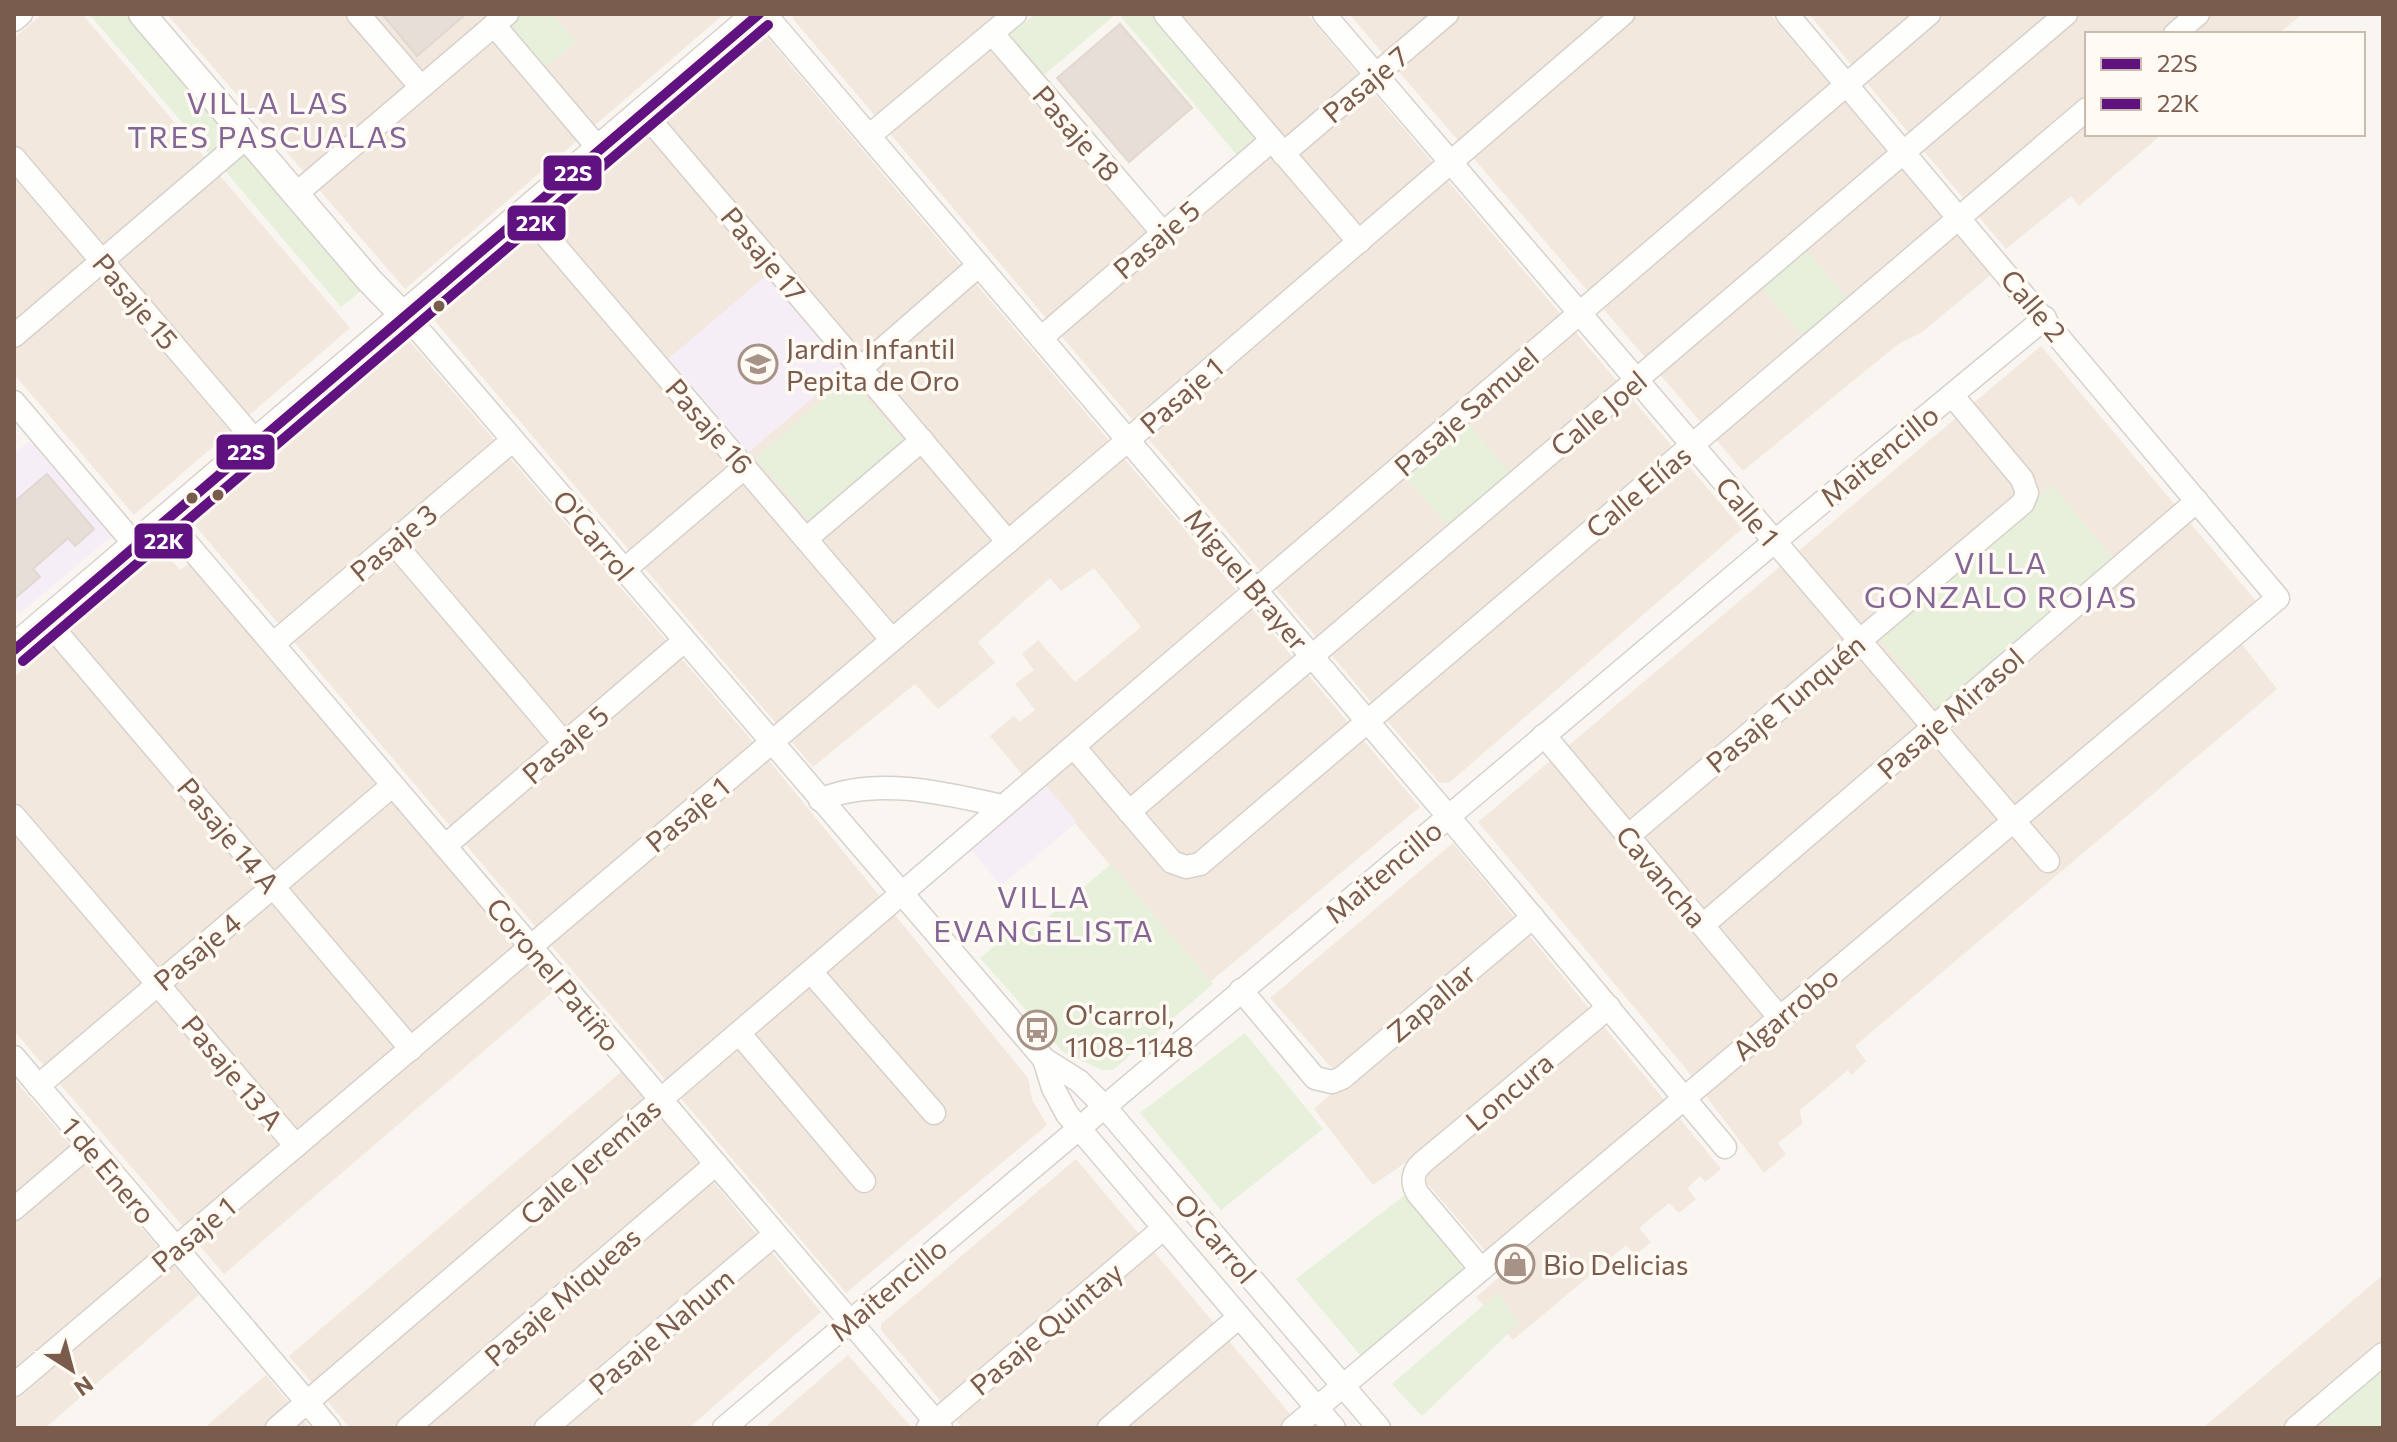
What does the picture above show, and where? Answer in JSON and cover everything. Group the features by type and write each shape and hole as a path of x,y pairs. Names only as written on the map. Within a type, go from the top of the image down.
{"main road":[{"path":"14,650 762,14"}],"street":[{"path":"14,20 21,14"},
{"name":"O'Carrol","path":"142,14 383,295 424,336 1044,1059 1079,1081 1104,1106 1379,1428"},
{"path":"358,14 421,87"},
{"name":"Miguel Brayer","path":"762,14 1256,590 1725,1147"},
{"path":"869,136 1015,14"},
{"path":"1165,14 1359,242"},
{"name":"Calle 1","path":"1324,14 2048,861"},
{"name":"Pasaje 7","path":"1278,147 1376,75 1447,14"},
{"name":"Pasaje 1","path":"14,1385 1128,440 1623,14"},
{"name":"Calle 2","path":"1787,14 2278,598"},
{"name":"Pasaje Samuel","path":"902,894 1929,14"},
{"name":"Calle Joel","path":"1129,812 2066,14"},
{"path":"2177,32 2198,14"},
{"path":"296,194 501,20 600,150"},
{"name":"Pasaje 18","path":"992,33 1163,233"},
{"name":"Calle Elías","path":"1129,812 1172,862 1186,867 1206,860 2085,111"},
{"name":"Pasaje 17","path":"644,113 1008,542"},
{"path":"14,336 247,137"},
{"name":"Pasaje 5","path":"1041,338 1163,233 1278,147"},
{"name":"Pasaje 15","path":"14,158 257,443"},
{"name":"Pasaje 16","path":"527,213 892,640"},
{"path":"861,368 979,265"},
{"name":"Maitencillo","path":"731,1426 850,1321 1241,990 2045,318"},
{"name":"Pasaje Tunquén","path":"1628,836 2020,507 2026,498 2027,488 2022,479 1952,395"},
{"path":"14,402 136,546"},
{"name":"Pasaje 3","path":"273,644 513,440"},
{"path":"806,539 922,440"},
{"path":"624,570 745,467"},
{"name":"Pasaje Mirasol","path":"1703,925 2197,501"},
{"name":"Coronel Patiño","path":"167,520 850,1321 934,1426"},
{"path":"393,542 565,744"},
{"name":"Algarrobo","path":"1293,1428 2278,598"},
{"name":"Pasaje 14 A","path":"48,622 411,1049"},
{"name":"Pasaje 5","path":"445,846 684,641"},
{"name":"Cavancha","path":"1544,735 1779,1017"},
{"path":"1074,747 1129,812"},
{"name":"Pasaje 4","path":"38,1086 393,785"},
{"path":"820,800 837,792 871,786 960,797 1002,806"},
{"name":"Pasaje 13 A","path":"14,816 296,1146"},
{"name":"Calle Jeremías","path":"277,1428 902,894"},
{"name":"Zapallar","path":"1241,990 1315,1078 1327,1083 1342,1078 1533,917"},
{"path":"811,972 934,1113"},
{"name":"Loncura","path":"1481,1269 1418,1194 1414,1178 1422,1163 1609,1007"},
{"path":"739,1033 864,1181"},
{"name":"1 de Enero","path":"14,1057 329,1428"},
{"name":"O'Carrol","path":"1044,1059 1058,1099 1078,1128 1334,1428"},
{"path":"14,1209 89,1145"},
{"name":"Pasaje Miqueas","path":"408,1428 716,1164"},
{"name":"Pasaje Quintay","path":"934,1426 1164,1228"},
{"name":"Pasaje Nahum","path":"546,1428 775,1234"},
{"path":"1109,1428 1239,1317"},
{"path":"2305,1425 2383,1354"}],"shaded area":[{"path":"42,14 82,14 350,328 134,515 14,374 14,38"},
{"path":"167,14 724,14 405,289"},
{"path":"793,14 999,14 978,32 1159,245 1283,139 1177,14 1307,14 1742,529 1449,783 1439,782 793,19"},
{"path":"1349,14 1770,14 1991,275 1922,332 1897,345 1743,471"},
{"path":"1809,14 2302,14 2280,32 2085,32 2085,136 2160,136 2079,206 2071,196 2006,249"},
{"path":"765,35 1420,807 1209,983 1043,785 1035,790 990,736 1014,716 1019,722 1035,710 1015,684 1034,670 1022,654 1038,640 1075,682 1141,627 1094,568 1061,591 1050,578 978,642 995,663 938,709 915,684 813,767 434,320"},
{"name":"Jardin Infantil Pepita de Oro","path":"767,275 847,369 748,453 668,359"},
{"path":"408,339 771,763 1028,1078 1032,1100 1047,1125 846,1293 193,523"},
{"path":"2041,346 2256,601 2228,626 2277,689 1855,1046 1866,1061 1852,1075 1848,1070 1800,1110 1802,1124 1778,1143 1786,1154 1764,1173 1682,1064 1478,822"},
{"path":"31,440 113,535 20,613 14,606 14,454"},
{"path":"163,550 180,570 190,563 555,990 224,1274 14,1031 14,677"},
{"path":"1043,782 1077,822 1001,886 968,846"},
{"path":"1453,843 1721,1169 1705,1182 1700,1176 1687,1188 1696,1199 1679,1213 1669,1203 1639,1228 1651,1242 1635,1255 1626,1245 1513,1340 1476,1297 1504,1273 1408,1161 1373,1185 1314,1109 1344,1082 1270,998"},
{"path":"622,1071 821,1312 689,1428 350,1428 289,1356"},
{"path":"14,1079 199,1295 45,1428 14,1428"},
{"path":"1076,1159 1302,1428 963,1428 881,1330 881,1324"},
{"path":"2383,1275 2383,1428 2203,1428"},
{"path":"848,1355 912,1428 764,1428"},
{"path":"266,1375 310,1428 204,1428"}],"green space":[{"path":"89,14 125,14 233,139 212,157"},
{"path":"517,14 553,14 576,42 543,69 512,32 512,19"},
{"path":"1035,14 1116,14 1044,75 1010,35"},
{"path":"1119,14 1153,14 1259,138 1237,155"},
{"path":"241,148 362,290 341,307 221,166"},
{"path":"1805,249 1850,301 1806,339 1761,288"},
{"path":"848,377 904,441 811,521 756,458"},
{"path":"1469,424 1511,475 1449,527 1405,476"},
{"path":"2052,485 2115,560 1939,710 1875,634"},
{"path":"1111,864 1213,984 1113,1070 1102,1070 1062,1051 980,958 1026,921 1034,929"},
{"path":"1245,1033 1323,1129 1221,1210 1140,1113"},
{"path":"1405,1195 1465,1268 1361,1356 1296,1279"},
{"path":"1498,1293 1519,1323 1422,1416 1392,1384"},
{"path":"2383,1368 2383,1428 2333,1428 2324,1417"}],"building":[{"path":"382,14 466,14 417,56"},
{"path":"1120,24 1192,108 1129,162 1057,78"},
{"path":"47,474 94,529 75,546 68,538 33,569 40,577 14,599 14,502"}],"transit line":[{"name":"22S","path":"14,650 759,14"},
{"name":"22K","path":"23,661 768,25"}],"place":[{"name":"Jardin Infantil Pepita de Oro","path":"758,364"},
{"name":"O'carrol, 1108-1148","path":"1037,1030"},
{"name":"Bio Delicias","path":"1515,1264"}],"district":[{"name":"VILLA LAS TRES PASCUALAS","path":"268,118"},
{"name":"VILLA GONZALO ROJAS","path":"2001,578"},
{"name":"VILLA EVANGELISTA","path":"1044,912"}]}
